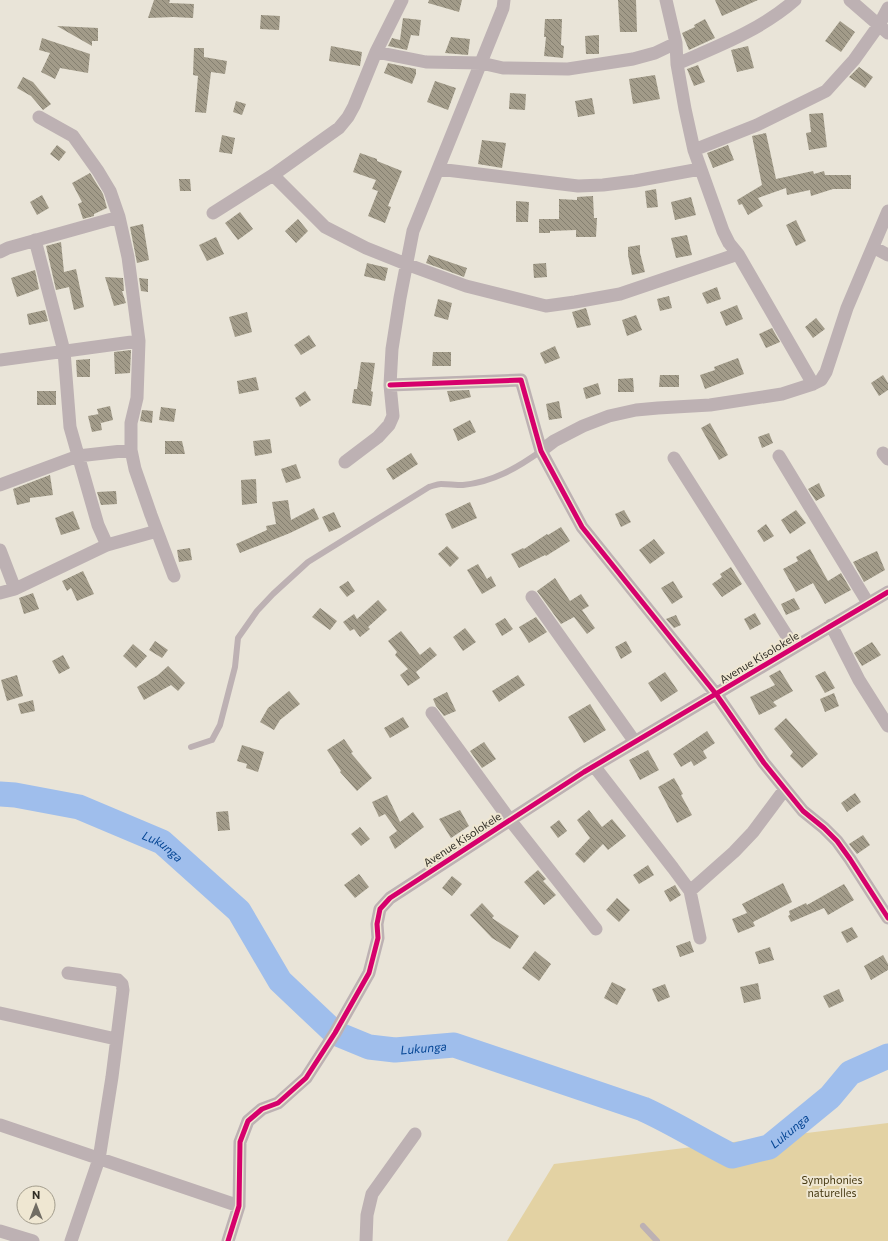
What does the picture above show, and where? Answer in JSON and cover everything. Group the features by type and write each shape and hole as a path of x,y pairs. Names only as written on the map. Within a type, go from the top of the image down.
{"street":[{"path":"213,213 274,175 339,128 348,117 376,52 402,0"},
{"path":"345,462 378,437 389,425 393,416 390,385 392,349 413,231 503,8 504,0"},
{"path":"666,0 676,43 685,109 694,150 722,231 738,254 813,384"},
{"path":"678,64 727,43 759,26 795,0"},
{"path":"850,0 883,29"},
{"path":"694,150 757,125 826,90 883,29 888,8"},
{"path":"376,52 426,62 481,63 503,68 568,69 633,59 655,53 676,43"},
{"path":"39,117 73,136 98,171 110,192 119,217 128,257 139,341 137,398 131,424 130,450 135,469 174,576"},
{"path":"438,169 578,186 628,182 700,169"},
{"path":"274,175 325,228 366,248 466,286 546,306 620,294 738,254"},
{"path":"541,451 583,426 609,416 636,410 710,405 782,394 821,380 826,372 847,308 888,211"},
{"path":"0,252 35,240 119,217"},
{"path":"35,240 64,352 70,427 98,525 107,545"},
{"path":"873,247 888,255"},
{"path":"0,360 139,341"},
{"path":"390,385 521,380 541,451 582,527 716,694 764,763 785,790 803,811 837,841 888,918"},
{"path":"0,485 78,456 130,450"},
{"path":"779,456 868,603"},
{"path":"674,458 794,648"},
{"path":"0,593 14,589 107,545 157,532"},
{"path":"0,550 14,589"},
{"name":"Avenue Kisolokele","path":"228,1241 239,1206 240,1142 248,1121 262,1109 278,1103 306,1078 335,1033 369,973 378,938 377,924 380,909 390,898 594,766 888,592"},
{"path":"532,597 635,742"},
{"path":"831,625 859,680 888,726"},
{"path":"432,713 510,820 596,929"},
{"path":"594,766 690,891 700,938"},
{"path":"690,891 734,852 753,832 785,790"},
{"path":"68,973 118,980 122,984 123,990 112,1077 99,1159 70,1241"},
{"path":"0,1013 116,1039"},
{"path":"0,1125 239,1206"},
{"path":"366,1241 367,1215 372,1194 415,1134"},
{"path":"0,1231 33,1241"}],"lane":[{"path":"191,747 212,740 220,725 235,667 238,638 257,611 308,562 429,487 441,484 462,485 501,476 521,465 541,451"},
{"path":"643,1226 657,1241"}],"green space":[{"name":"Symphonies naturelles","path":"888,1123 888,1241 507,1241 554,1164"}],"building":[{"path":"154,0 170,0 169,3 194,4 193,18 148,18"},
{"path":"429,0 462,0 459,12 428,3"},
{"path":"618,0 636,0 637,32 620,32"},
{"path":"715,0 758,0 722,16"},
{"path":"261,15 280,16 279,30 260,29"},
{"path":"403,18 421,20 419,36 411,35 407,50 388,46 392,38 400,40"},
{"path":"545,19 562,19 561,45 564,46 563,58 544,56 546,37 544,37"},
{"path":"705,19 715,38 689,50 682,33 695,27 694,25"},
{"path":"840,21 855,32 841,52 825,41"},
{"path":"57,26 98,28 98,41 92,41 92,46"},
{"path":"599,35 599,54 586,54 585,36"},
{"path":"451,37 470,39 468,55 445,53"},
{"path":"42,38 90,54 88,73 60,68 55,79 41,72 50,53 39,50"},
{"path":"331,46 362,52 360,66 329,61"},
{"path":"748,46 754,68 737,72 731,50"},
{"path":"194,48 204,48 204,57 227,61 225,74 211,72 206,113 195,112 198,76 193,75"},
{"path":"388,63 416,69 416,74 412,84 384,73"},
{"path":"698,65 705,82 694,86 687,69"},
{"path":"859,67 873,77 865,88 849,77"},
{"path":"655,75 660,99 633,104 629,79"},
{"path":"23,77 33,82 51,104 43,110 31,96 17,88"},
{"path":"435,81 456,88 448,110 427,102"},
{"path":"510,93 526,94 525,110 509,109"},
{"path":"592,98 595,114 578,117 575,101"},
{"path":"236,101 246,104 242,115 233,112"},
{"path":"823,113 827,147 809,150 806,133 811,132 809,114"},
{"path":"766,133 776,179 813,171 814,174 824,171 825,175 851,175 851,189 833,189 811,196 810,190 787,195 786,188 758,198 763,206 748,215 742,204 739,205 737,200 762,185 752,136"},
{"path":"222,135 235,138 232,154 219,152"},
{"path":"482,140 506,143 502,168 478,164"},
{"path":"57,145 66,152 59,161 50,154"},
{"path":"728,145 734,160 713,168 707,153"},
{"path":"360,153 402,171 388,206 391,207 385,223 368,216 378,191 372,189 376,180 353,172"},
{"path":"90,173 103,194 107,208 94,214 94,216 83,219 78,204 82,202 72,183"},
{"path":"179,179 190,179 191,191 180,191"},
{"path":"656,189 658,207 647,208 645,191"},
{"path":"42,195 49,208 37,215 30,202"},
{"path":"593,196 594,218 597,218 596,237 576,237 576,230 539,233 539,219 559,219 559,199 577,200 577,197"},
{"path":"691,197 696,215 675,220 671,202"},
{"path":"516,201 529,202 528,222 516,222"},
{"path":"240,212 253,229 238,240 225,223"},
{"path":"298,219 308,231 296,243 285,231"},
{"path":"796,220 806,241 796,246 786,225"},
{"path":"143,224 149,260 137,263 130,227"},
{"path":"687,235 692,255 676,258 671,238"},
{"path":"216,237 224,254 207,261 199,245"},
{"path":"61,242 64,272 76,269 84,307 74,310 69,287 56,290 46,246"},
{"path":"640,245 640,253 645,272 632,275 628,247"},
{"path":"429,255 467,268 464,277 426,263"},
{"path":"367,263 388,268 385,281 364,276"},
{"path":"546,263 547,277 534,278 533,264"},
{"path":"35,270 39,289 17,297 11,278"},
{"path":"105,277 123,278 124,291 122,291 126,303 114,306"},
{"path":"139,278 148,279 148,292 141,291"},
{"path":"717,287 721,299 707,304 702,293"},
{"path":"669,296 672,308 660,311 657,299"},
{"path":"438,299 452,303 448,320 434,316"},
{"path":"737,305 743,319 726,326 720,312"},
{"path":"586,308 591,325 577,328 572,312"},
{"path":"45,310 48,321 29,325 27,314"},
{"path":"247,312 252,332 235,337 229,317"},
{"path":"636,315 642,330 627,336 622,320"},
{"path":"816,318 825,329 813,338 805,327"},
{"path":"772,328 780,342 766,348 759,334"},
{"path":"309,335 316,346 301,355 294,345"},
{"path":"555,346 560,358 545,364 540,353"},
{"path":"131,350 130,373 115,374 114,352"},
{"path":"433,352 451,352 451,366 432,366"},
{"path":"738,358 744,374 705,389 700,375 715,370 714,367"},
{"path":"90,359 90,377 77,377 76,360"},
{"path":"361,362 375,363 371,391 373,392 371,406 352,403 354,389 357,389"},
{"path":"660,375 679,375 679,387 659,387"},
{"path":"883,375 888,383 888,390 879,396 871,383"},
{"path":"256,377 259,390 239,394 237,381"},
{"path":"633,378 634,392 618,392 618,379"},
{"path":"598,383 601,394 586,399 583,388"},
{"path":"469,390 471,397 450,402 447,391"},
{"path":"37,391 56,391 56,405 37,405"},
{"path":"305,391 311,400 300,407 295,398"},
{"path":"559,401 562,418 549,420 546,404"},
{"path":"110,406 113,420 101,423 97,409"},
{"path":"161,407 176,409 174,422 159,420"},
{"path":"142,410 153,411 152,423 140,421"},
{"path":"99,414 102,430 92,432 88,416"},
{"path":"470,420 476,432 458,441 453,429"},
{"path":"710,423 728,455 719,460 701,428"},
{"path":"769,433 773,443 762,448 758,437"},
{"path":"270,439 272,453 255,456 253,441"},
{"path":"165,441 182,441 185,454 165,454"},
{"path":"411,453 418,464 393,480 386,469"},
{"path":"296,464 301,478 286,483 281,469"},
{"path":"50,475 53,495 30,498 30,502 17,505 13,489"},
{"path":"256,479 257,503 242,505 241,480"},
{"path":"819,483 825,496 816,501 808,489"},
{"path":"116,491 117,504 101,505 97,492"},
{"path":"288,500 291,520 314,508 319,519 290,533 240,553 236,544 267,530 266,526 276,524 272,502"},
{"path":"470,502 477,518 452,529 445,514"},
{"path":"624,510 631,522 621,527 615,514"},
{"path":"796,510 806,523 790,534 781,520"},
{"path":"73,511 80,529 61,535 55,518"},
{"path":"334,512 341,527 329,532 322,517"},
{"path":"766,524 774,536 764,542 757,531"},
{"path":"561,527 570,541 546,556 545,555 519,568 511,554 523,548 524,549"},
{"path":"654,539 665,553 650,564 639,550"},
{"path":"447,546 459,558 450,567 438,554"},
{"path":"190,548 192,560 179,562 177,550"},
{"path":"810,549 828,581 841,573 851,590 825,604 813,583 796,592 783,569 798,561 796,557"},
{"path":"877,551 885,570 864,582 853,562"},
{"path":"478,564 487,579 491,576 496,586 482,594 467,570"},
{"path":"731,567 742,584 722,597 712,584 722,577 720,574"},
{"path":"83,571 94,594 77,601 71,588 67,591 62,581"},
{"path":"555,578 570,601 581,594 589,606 582,610 595,628 587,634 574,617 561,624 537,591"},
{"path":"348,581 355,591 347,597 339,587"},
{"path":"673,581 683,597 672,604 661,588"},
{"path":"33,593 39,609 24,614 19,598"},
{"path":"794,598 800,609 786,615 781,604"},
{"path":"378,600 387,610 368,627 370,629 360,637 354,629 350,631 343,622 354,614 357,619"},
{"path":"320,608 337,621 330,630 312,617"},
{"path":"755,613 761,624 750,630 744,619"},
{"path":"676,615 681,625 674,628 666,619"},
{"path":"536,617 547,632 529,643 519,627"},
{"path":"505,618 513,629 502,636 495,624"},
{"path":"465,628 476,642 463,651 453,637"},
{"path":"401,631 420,655 430,647 437,655 416,672 420,678 408,686 400,675 408,669 395,655 397,652 388,641"},
{"path":"155,641 168,650 162,658 149,650"},
{"path":"626,641 632,652 621,659 615,647"},
{"path":"872,642 881,655 862,666 854,653"},
{"path":"133,644 147,656 136,668 123,656"},
{"path":"63,655 70,668 59,674 52,661"},
{"path":"168,666 185,683 178,691 171,685 144,700 137,687 158,675"},
{"path":"780,670 793,691 773,702 777,706 759,715 750,697 775,685 769,676"},
{"path":"825,671 835,688 825,693 815,676"},
{"path":"665,672 678,691 661,702 648,683"},
{"path":"17,675 23,696 7,701 1,680"},
{"path":"518,675 525,685 499,702 492,691"},
{"path":"289,691 300,704 280,720 274,730 260,722 268,708"},
{"path":"447,692 456,711 444,716 436,706 433,699"},
{"path":"834,693 839,706 825,712 820,699"},
{"path":"33,700 35,711 21,714 18,704"},
{"path":"590,704 606,730 584,743 568,717"},
{"path":"403,717 409,727 390,738 384,728"},
{"path":"786,718 818,754 802,768 790,756 793,752 774,729"},
{"path":"707,731 715,743 703,751 707,758 694,766 691,761 681,767 673,754"},
{"path":"344,739 353,752 351,753 372,778 357,791 340,772 341,771 327,750"},
{"path":"484,742 496,759 482,768 470,751"},
{"path":"242,745 264,752 258,772 246,768 247,764 237,761"},
{"path":"648,750 659,770 640,780 629,760"},
{"path":"674,778 692,815 677,823 658,787"},
{"path":"855,793 861,802 847,812 841,803"},
{"path":"387,795 400,822 413,812 424,827 395,849 389,837 397,831 385,814 379,817 372,802"},
{"path":"460,810 469,826 451,838 439,819"},
{"path":"589,810 602,827 612,819 626,836 608,850 603,844 584,863 575,854 590,838 577,820"},
{"path":"228,811 230,830 218,831 216,812"},
{"path":"559,820 567,831 558,838 550,827"},
{"path":"360,827 370,839 361,846 351,834"},
{"path":"863,835 870,845 857,854 849,844"},
{"path":"648,865 654,875 639,884 633,875"},
{"path":"538,870 546,879 543,881 556,895 544,905 524,882"},
{"path":"359,874 369,887 355,898 344,885"},
{"path":"452,876 462,884 452,896 442,888"},
{"path":"783,883 792,902 753,922 755,926 738,933 732,919 747,913 742,904"},
{"path":"844,884 854,900 828,915 824,908 791,922 788,916 790,915 789,911 806,903 807,905"},
{"path":"675,885 681,895 670,902 664,891"},
{"path":"617,898 630,910 619,922 606,910"},
{"path":"482,903 494,916 492,918 519,936 510,949 492,938 470,915"},
{"path":"852,927 858,937 847,943 841,932"},
{"path":"690,941 694,952 680,957 676,946"},
{"path":"770,947 774,960 759,964 755,952"},
{"path":"535,951 551,964 539,981 522,968"},
{"path":"883,955 888,964 888,970 871,980 864,966"},
{"path":"612,982 626,989 617,1005 604,998"},
{"path":"758,983 761,999 744,1003 740,987"},
{"path":"665,984 670,997 658,1002 652,989"},
{"path":"839,989 844,1001 829,1008 823,996"}],"waterway":[{"name":"Lukunga","path":"0,794 15,795 79,807 162,842 239,911 280,981 335,1033 369,1047 395,1050 454,1045 643,1109 732,1156 769,1147 830,1097 850,1073 888,1056"}],"cycle path":[{"path":"390,385 521,380 541,451 582,527 716,694 764,763 785,789 803,811 837,841 888,918"},
{"path":"228,1241 239,1206 240,1142 248,1121 262,1109 278,1103 306,1078 335,1033 369,973 378,938 377,924 380,909 390,898 584,772 888,592"}]}
